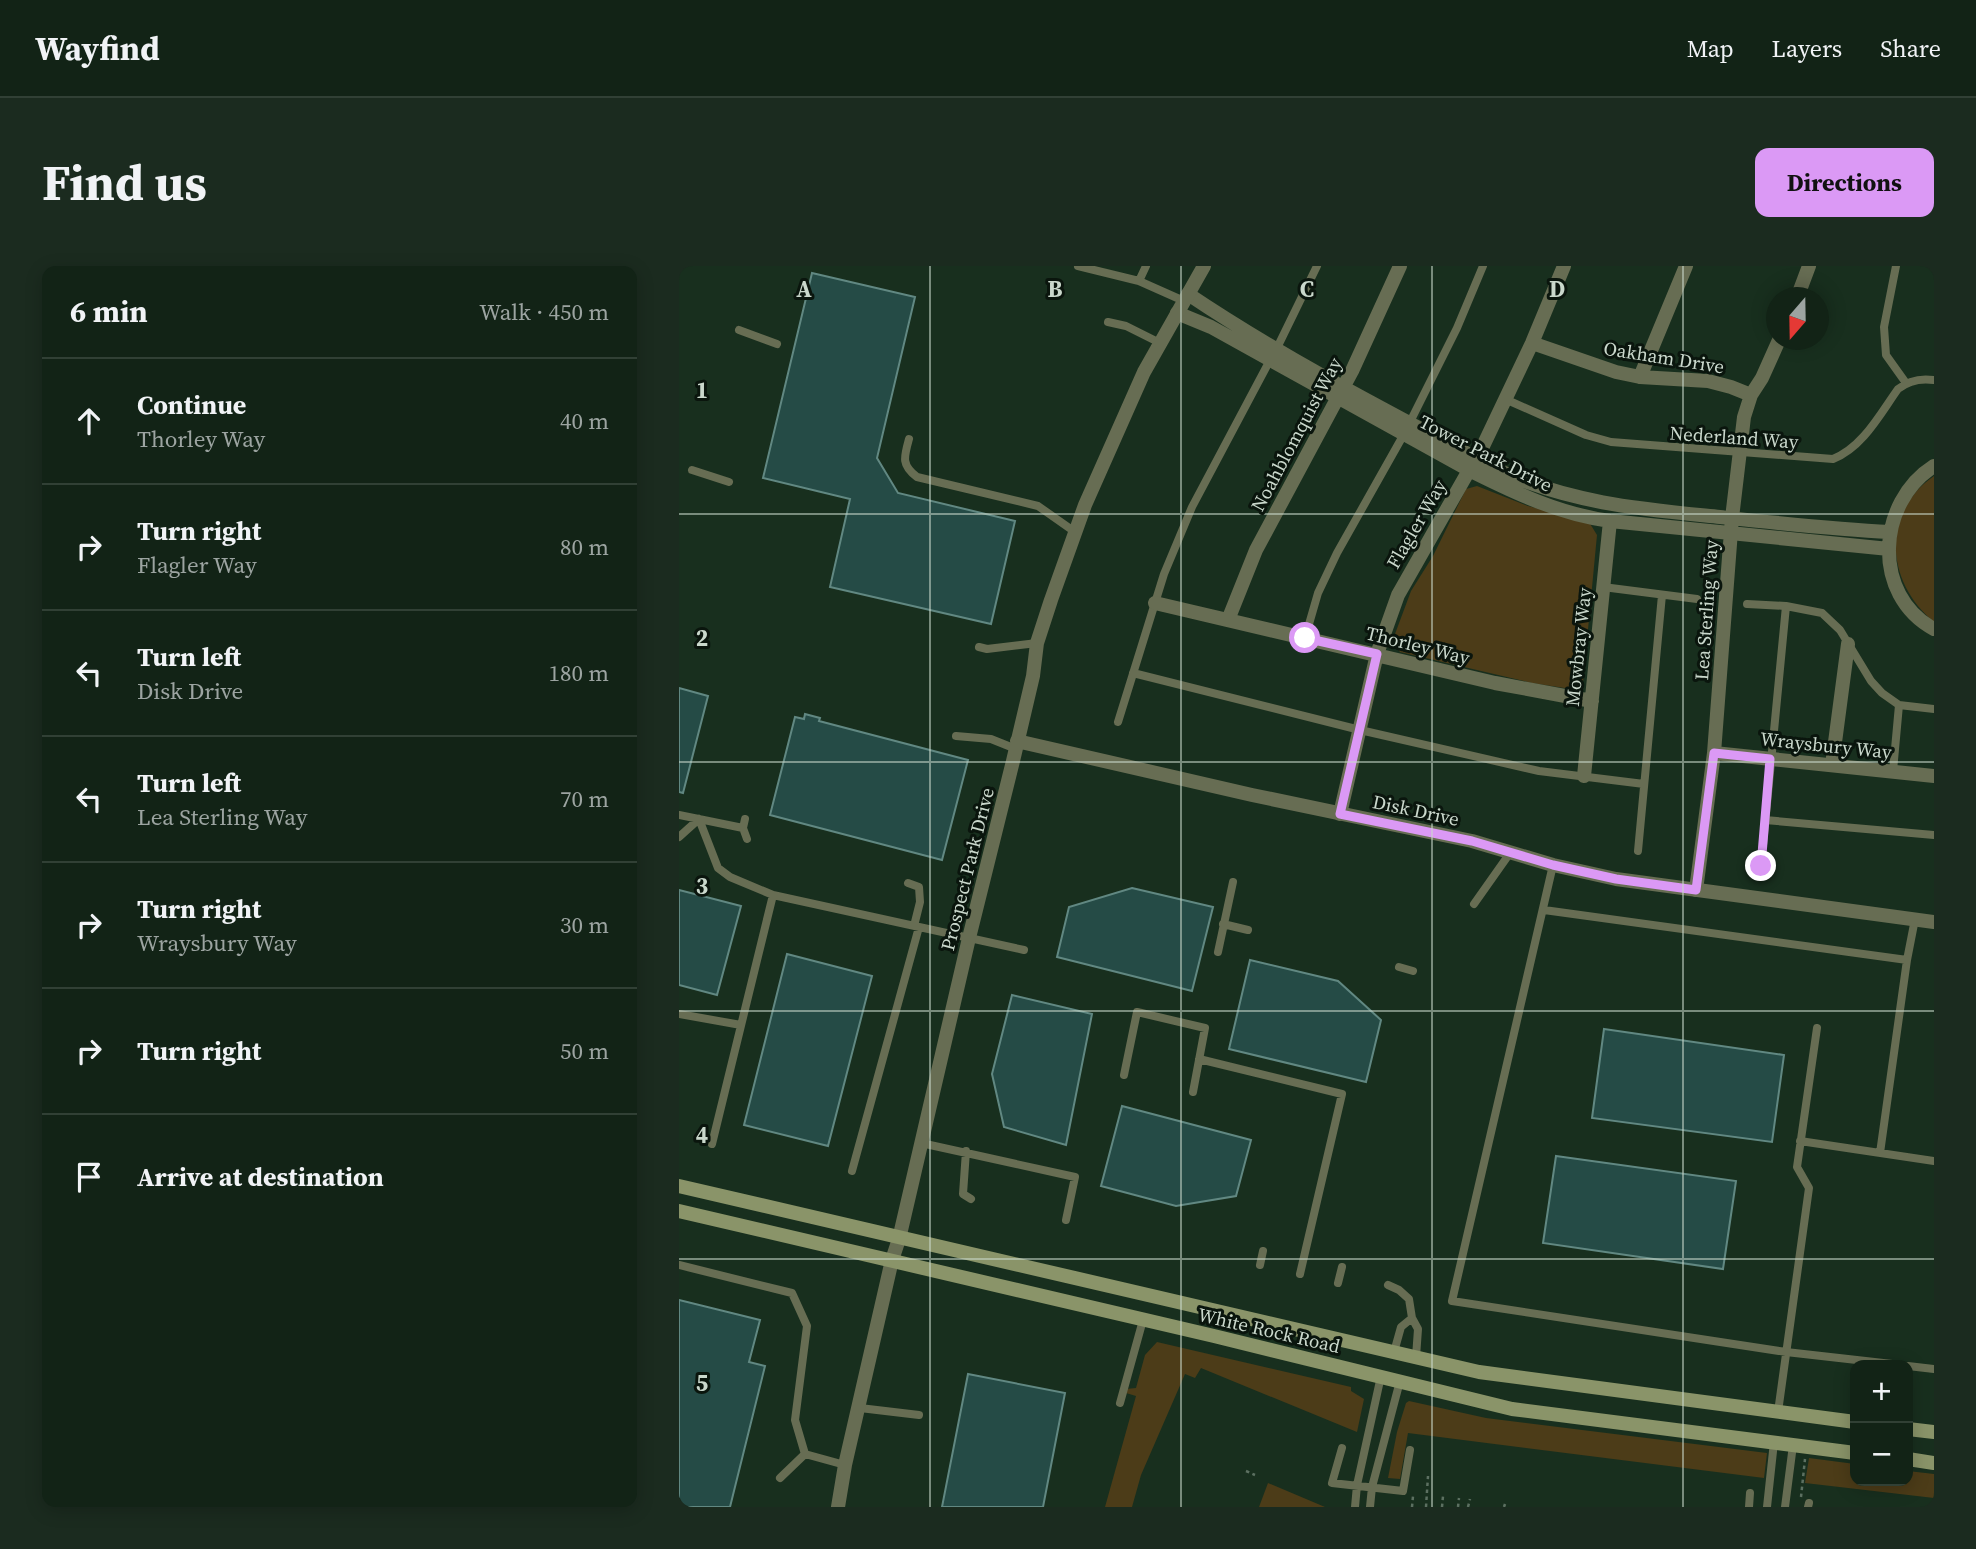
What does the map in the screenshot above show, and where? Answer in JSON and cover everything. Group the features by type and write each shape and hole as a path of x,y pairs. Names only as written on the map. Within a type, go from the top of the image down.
{"main road":[{"name":"White Rock Road","path":"679,1186 1496,1375 1850,1421"},
{"name":"White Rock Road","path":"679,1211 1512,1409 1850,1451"},
{"path":"1913,1430 1934,1432"},
{"path":"1913,1460 1934,1462"}],"street":[{"name":"Prospect Park Drive","path":"838,1507 891,1260 899,1239 1033,676 1037,643 1075,532 1144,372 1204,266"},
{"name":"Noahblomquist Way","path":"1228,620 1256,550 1341,391 1400,266"},
{"name":"Flagler Way","path":"1340,814 1377,654 1398,595 1472,464 1505,399 1564,266"},
{"path":"1640,377 1686,266"},
{"path":"1801,287 1809,266"},
{"name":"Tower Park Drive","path":"1183,302 1220,315 1274,354"},
{"name":"Tower Park Drive","path":"1183,302 1211,327 1274,354 1545,505 1569,513 1610,522 1890,532"},
{"name":"Oakham Drive","path":"1532,343 1588,364 1640,377 1708,381 1751,395"},
{"name":"Lea Sterling Way","path":"1696,890 1714,753 1731,525 1744,416 1751,395 1774,350"},
{"name":"Tower Park Drive","path":"1472,464 1589,501 1889,550"},
{"path":"1934,466 1904,494 1895,511 1889,550 1891,573 1899,591 1911,611 1934,629"},
{"name":"Mowbray Way","path":"1584,776 1610,522"},
{"name":"Thorley Way","path":"1155,603 1495,683 1592,701"},
{"path":"1832,765 1848,644"},
{"name":"Disk Drive","path":"1016,745 1472,841 1553,865 1616,879 1934,922"},
{"name":"Wraysbury Way","path":"1714,753 1934,776"}],"lane":[{"path":"1078,266 1139,281 1183,302"},
{"path":"1139,281 1146,266"},
{"path":"1118,722 1164,574 1192,508 1274,354 1317,266"},
{"path":"1305,638 1318,593 1337,553 1407,428 1457,328 1483,266"},
{"path":"1896,266 1884,327 1886,355 1906,383 1922,379 1934,380"},
{"path":"1108,322 1126,326 1160,343"},
{"path":"739,330 777,344"},
{"name":"Nederland Way","path":"1505,399 1585,435 1611,442 1833,459 1844,455 1860,440 1898,389 1906,383"},
{"path":"909,439 904,459 908,470 917,477 1038,506 1075,532"},
{"path":"692,470 729,482"},
{"path":"1603,587 1697,599"},
{"path":"1638,851 1662,595"},
{"path":"1747,604 1786,606 1815,611 1828,617 1840,630 1875,686 1899,705 1934,709"},
{"path":"1761,866 1786,606"},
{"path":"979,647 987,649 1037,643"},
{"path":"1133,673 1360,730 1539,771 1644,784"},
{"path":"1893,772 1899,705"},
{"path":"956,736 991,738 1016,745"},
{"path":"679,815 744,823 747,839"},
{"path":"699,819 717,868 730,877 773,895 1024,950"},
{"path":"679,837 699,819"},
{"path":"1765,820 1934,835"},
{"path":"1474,904 1510,853"},
{"path":"1553,865 1545,910 1452,1301 1786,1352 1857,1360"},
{"path":"1218,952 1233,882"},
{"path":"852,1171 916,927 920,902 919,887 908,883"},
{"path":"712,1144 773,895"},
{"path":"1545,910 1907,960"},
{"path":"1880,1153 1915,919"},
{"path":"1223,924 1248,930"},
{"path":"1399,967 1413,971"},
{"path":"1124,1075 1137,1012 1205,1028 1193,1092"},
{"path":"679,1014 741,1026"},
{"path":"1778,1412 1809,1188 1797,1167 1817,1028"},
{"path":"1199,1059 1342,1094 1300,1274"},
{"path":"1800,1140 1934,1161"},
{"path":"921,1143 1075,1177 1066,1220"},
{"path":"966,1151 963,1194 971,1199"},
{"path":"1260,1265 1263,1251"},
{"path":"679,1265 792,1293 807,1326 795,1420 805,1454"},
{"path":"1338,1283 1342,1267"},
{"path":"1388,1285 1409,1299 1417,1329 1416,1357"},
{"path":"1394,1352 1401,1327 1412,1318"},
{"path":"1120,1403 1143,1320"},
{"path":"1913,1367 1934,1369"},
{"path":"1355,1507 1357,1485 1381,1376"},
{"path":"1370,1507 1372,1487 1401,1381"},
{"path":"860,1408 919,1415"},
{"path":"1767,1507 1774,1442"},
{"path":"1785,1507 1793,1445"},
{"path":"1342,1448 1332,1483 1403,1491 1410,1450"},
{"path":"805,1454 845,1465"},
{"path":"780,1478 805,1454"},
{"path":"1749,1507 1751,1493"}],"path":[{"path":"1806,1455 1806,1506"},
{"path":"1246,1471 1255,1475"},
{"path":"1426,1507 1428,1476"},
{"path":"1412,1507 1413,1492"},
{"path":"1442,1507 1443,1496"},
{"path":"1458,1507 1459,1498"},
{"path":"1468,1507 1470,1499"}],"shaded area":[{"path":"1934,476 1934,622 1918,606 1906,588 1896,548 1904,509 1917,491"},
{"path":"1477,486 1528,506 1589,522 1597,535 1583,682 1571,689 1532,683 1400,652 1392,642 1411,591 1433,556 1466,489"},
{"path":"1157,1342 1351,1387 1351,1391 1364,1399 1357,1432 1201,1368 1195,1378 1185,1374 1141,1475 1132,1507 1105,1507 1136,1396 1126,1393 1126,1389 1136,1388 1145,1355"},
{"path":"1409,1401 1486,1418 1767,1453 1764,1478 1408,1433 1400,1479 1388,1478 1397,1432"},
{"path":"1809,1458 1850,1463 1850,1486 1913,1486 1913,1472 1934,1474 1934,1498 1805,1483"},
{"path":"1268,1483 1325,1507 1259,1507"}],"building":[{"path":"812,273 915,297 877,458 898,493 1015,521 991,624 830,587 850,499 763,478"},
{"path":"679,688 708,696 683,793 679,792"},
{"path":"805,714 820,718 819,721 968,760 942,860 770,815 795,717 804,719"},
{"path":"1132,888 1213,907 1192,991 1057,957 1069,907"},
{"path":"679,890 741,906 717,995 679,985"},
{"path":"787,954 872,976 828,1146 744,1125"},
{"path":"1250,960 1338,981 1381,1020 1366,1082 1229,1049"},
{"path":"1012,995 1092,1014 1066,1145 1004,1127 992,1074"},
{"path":"1604,1029 1784,1055 1772,1142 1592,1118"},
{"path":"1122,1106 1251,1140 1236,1196 1176,1206 1101,1186"},
{"path":"1556,1156 1736,1181 1723,1269 1543,1243"},
{"path":"679,1300 760,1320 749,1362 765,1366 730,1507 679,1507"},
{"path":"968,1374 1065,1393 1043,1507 942,1507"}],"route":[{"path":"1305,638 1377,654 1340,814 1472,841 1553,865 1616,879 1696,890 1714,753 1770,759 1761,866"}]}
